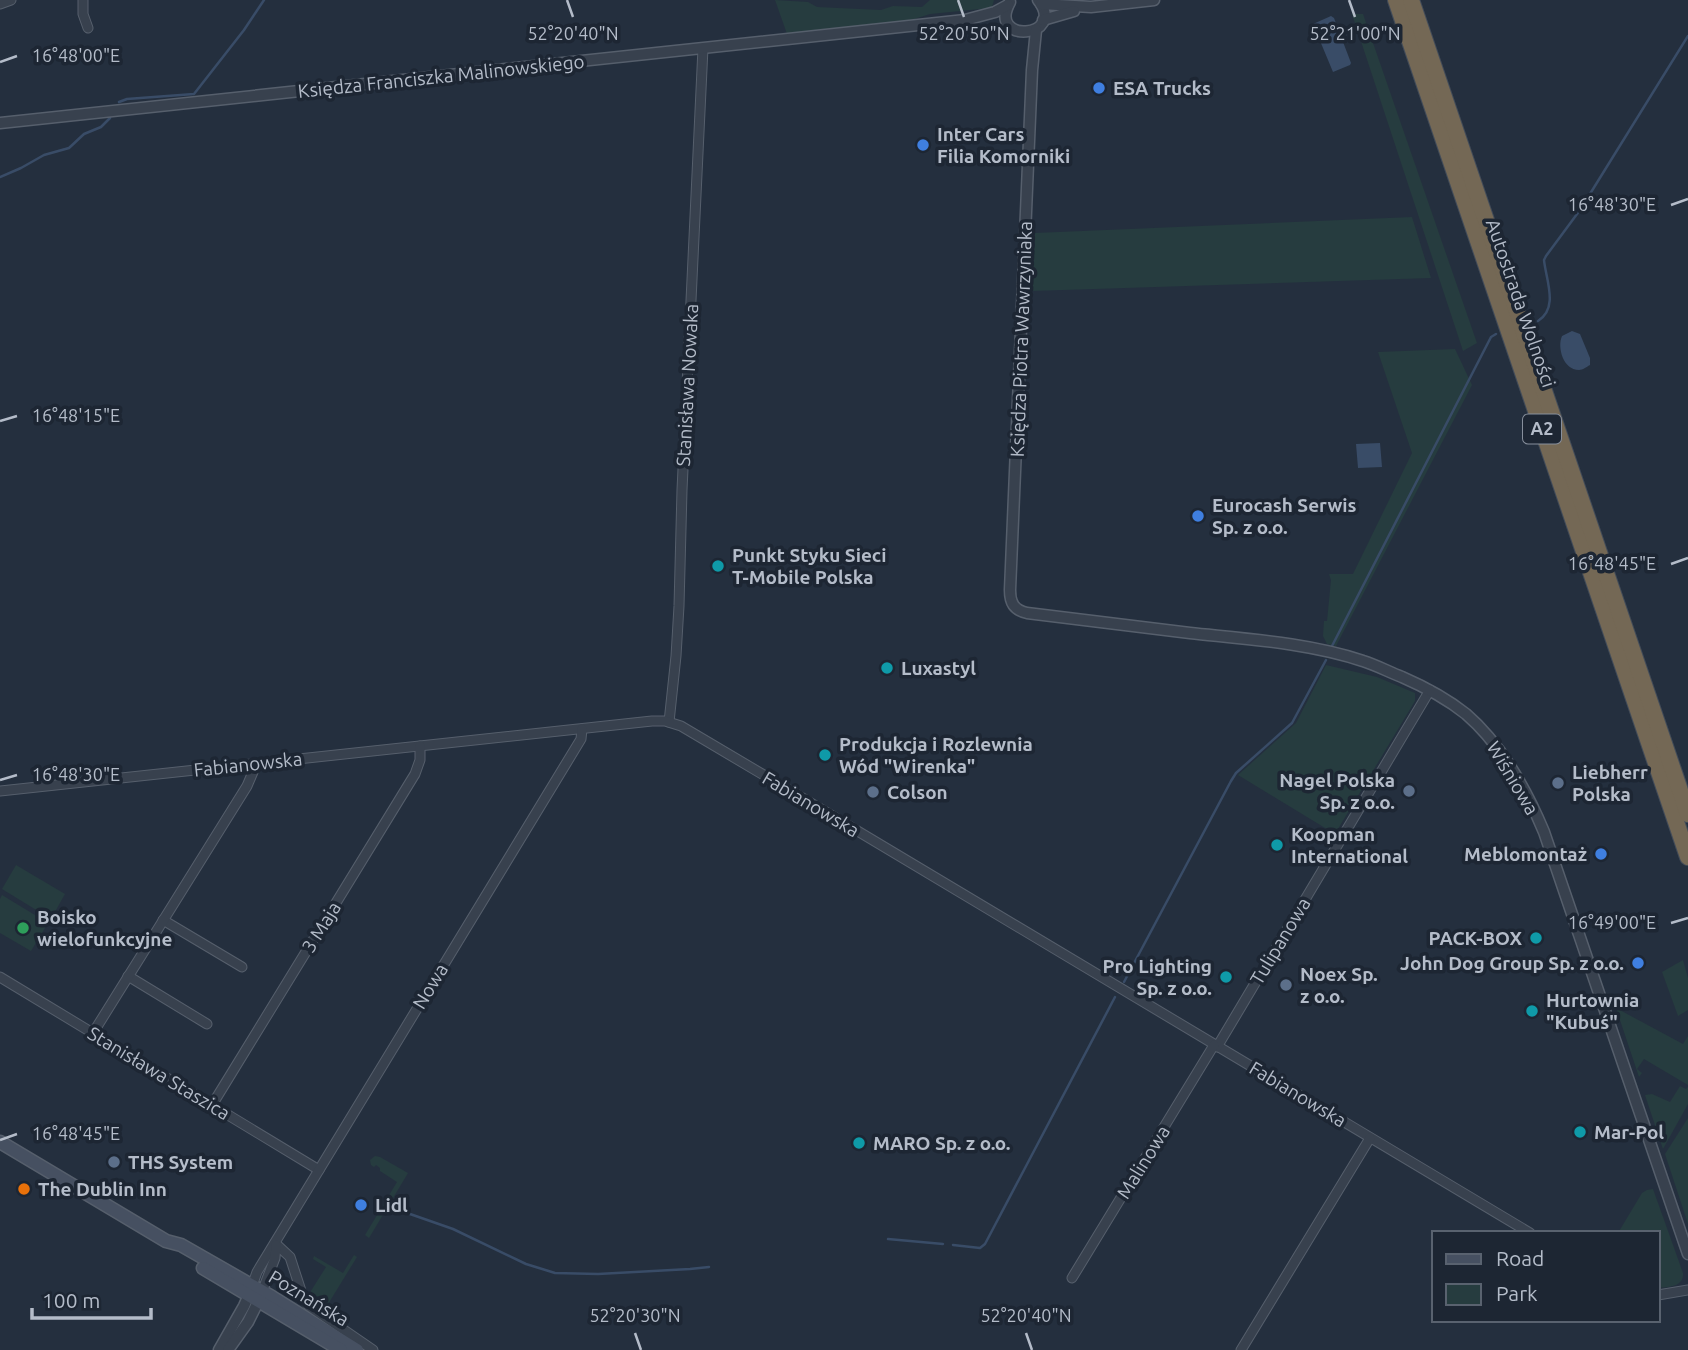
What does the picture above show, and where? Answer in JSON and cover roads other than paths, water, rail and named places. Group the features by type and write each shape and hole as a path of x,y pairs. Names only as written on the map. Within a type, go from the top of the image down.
{"highway":[{"name":"Autostrada Wolności","path":"1396,0 1688,857"},
{"name":"Autostrada Wolności","path":"1411,0 1688,814"}],"main road":[{"name":"Poznańska","path":"0,1142 166,1241 178,1244 341,1350"},
{"name":"Poznańska","path":"256,1293 357,1350"}],"street":[{"path":"0,4 10,0"},
{"path":"83,0 83,14 88,28"},
{"path":"1043,20 1091,7 1154,0"},
{"path":"1010,3 1006,11 1007,22 1019,32 1036,30 1043,20 1044,13 1040,2 1091,7"},
{"name":"Księdza Franciszka Malinowskiego","path":"965,20 995,12 1010,3"},
{"name":"Księdza Franciszka Malinowskiego","path":"0,123 965,20 1007,22"},
{"name":"Księdza Piotra Wawrzyniaka","path":"1014,608 1010,590 1032,70 1036,30"},
{"name":"Księdza Piotra Wawrzyniaka","path":"1019,32 1026,45 1032,70"},
{"name":"Stanisława Nowaka","path":"669,722 679,606 703,48"},
{"name":"Wiśniowa","path":"1014,608 1027,613 1323,650 1363,661 1430,690 1458,708 1489,738 1515,774 1534,809 1561,880 1688,1254"},
{"name":"Tulipanowa","path":"1216,1046 1430,690"},
{"name":"Fabianowska","path":"0,791 652,721 669,722 681,726 784,787 1527,1231"},
{"name":"Nowa","path":"256,1293 257,1272 581,739 582,729"},
{"name":"3 Maja","path":"212,1105 415,774 420,760 420,746"},
{"path":"93,1033 247,786 254,764"},
{"path":"163,920 242,967"},
{"name":"Stanisława Staszica","path":"0,976 319,1170"},
{"path":"128,976 207,1024"},
{"name":"Malinowa","path":"1072,1278 1216,1046"},
{"path":"1241,1350 1370,1138"},
{"path":"275,1243 290,1257 303,1297 309,1306 373,1350"},
{"path":"1660,1295 1688,1290"},
{"path":"219,1350 256,1293"},
{"path":"228,1350 248,1322 256,1293"}],"water":[{"path":"1331,16 1351,63 1333,72 1313,24"},
{"path":"1572,331 1580,334 1590,358 1590,365 1580,370 1569,366 1561,352 1562,336"},
{"path":"1380,443 1382,467 1358,468 1356,444"}],"waterway":[{"path":"119,102 127,99 194,94 264,0"},
{"path":"1538,321 1548,309 1550,301 1544,260 1546,256 1580,210 1688,36"},
{"path":"0,177 44,155 69,148 84,134 101,127 110,118"},
{"path":"1332,646 1491,337 1496,334"},
{"path":"1124,982 1236,773 1292,723 1326,660"},
{"path":"953,1245 980,1248 985,1244 1115,997"},
{"path":"390,1207 453,1229 526,1264 555,1273 598,1274 709,1267"},
{"path":"888,1239 943,1244"}],"place":[{"name":"ESA Trucks","path":"1099,88"},
{"name":"Inter Cars Filia Komorniki","path":"923,145"},
{"name":"Eurocash Serwis Sp. z o.o.","path":"1198,516"},
{"name":"Punkt Styku Sieci T-Mobile Polska","path":"718,566"},
{"name":"Luxastyl","path":"887,668"},
{"name":"Produkcja i Rozlewnia Wód \"Wirenka\"","path":"825,755"},
{"name":"Liebherr Polska","path":"1558,783"},
{"name":"Nagel Polska Sp. z o.o.","path":"1409,791"},
{"name":"Colson","path":"873,792"},
{"name":"Koopman International","path":"1277,845"},
{"name":"Meblomontaż","path":"1601,854"},
{"name":"Boisko wielofunkcyjne","path":"23,928"},
{"name":"PACK-BOX","path":"1536,938"},
{"name":"John Dog Group Sp. z o.o.","path":"1638,963"},
{"name":"Pro Lighting Sp. z o.o.","path":"1226,977"},
{"name":"Noex Sp. z o.o.","path":"1286,985"},
{"name":"Hurtownia \"Kubuś\"","path":"1532,1011"},
{"name":"Mar-Pol","path":"1580,1132"},
{"name":"MARO Sp. z o.o.","path":"859,1143"},
{"name":"THS System","path":"114,1162"},
{"name":"The Dublin Inn","path":"24,1189"},
{"name":"Lidl","path":"361,1205"}]}
